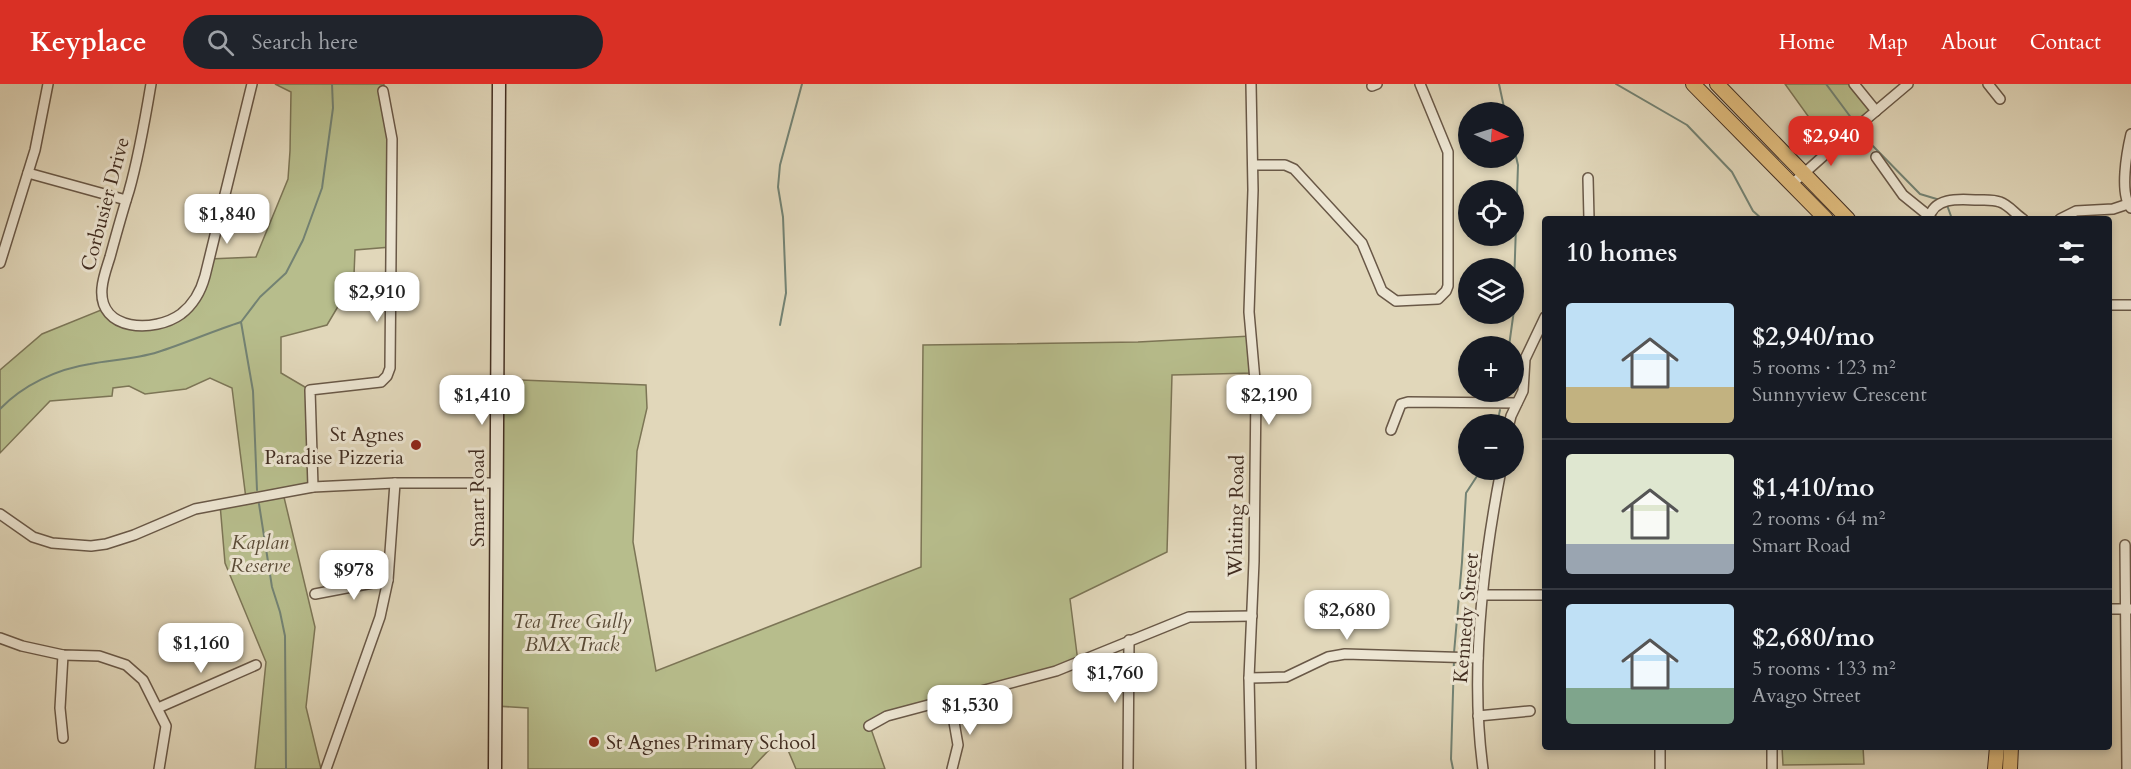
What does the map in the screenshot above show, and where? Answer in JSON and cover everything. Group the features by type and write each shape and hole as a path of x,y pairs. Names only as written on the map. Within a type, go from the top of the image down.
{"main road":[{"name":"Smart Road","path":"495,769 499,84"},
{"path":"1693,84 1824,216"},
{"path":"1717,84 1845,216"},
{"path":"1995,769 1997,750"},
{"path":"2010,769 2011,750"}],"street":[{"path":"0,263 28,173 48,84"},
{"name":"Corbusier Drive","path":"152,84 142,137 102,287 105,305 111,314 124,324 149,326 168,321 185,310 200,291 206,276 252,84"},
{"name":"Whiting Road","path":"1251,84 1253,165 1249,312 1256,392 1254,561 1249,678 1251,769"},
{"path":"1253,165 1285,165 1294,170 1362,243 1382,291 1396,301 1438,299 1448,286 1448,152 1420,84"},
{"path":"1854,84 1876,111"},
{"path":"1791,184 1908,84"},
{"path":"1988,84 2000,99"},
{"path":"313,487 310,390 381,382 387,376 390,368 392,139 383,91"},
{"path":"2066,216 2076,211 2129,206 2126,196 2126,158 2131,134"},
{"path":"1876,157 1903,195 1927,216"},
{"path":"28,173 126,200"},
{"path":"1588,178 1589,216"},
{"path":"1930,216 1932,211 1944,202 1967,200 1998,201 2019,216"},
{"path":"2112,305 2131,305"},
{"path":"1513,414 1523,391 1525,359 1542,323"},
{"path":"1391,430 1401,404 1408,402 1517,403"},
{"name":"Kennedy Street","path":"1483,769 1478,716 1478,658 1500,480"},
{"path":"0,514 33,537 52,543 91,546 134,535 195,508 313,487 395,483 497,483"},
{"path":"326,769 380,617 388,580 395,483"},
{"path":"2125,545 2128,609 2127,769"},
{"path":"315,594 388,580"},
{"path":"1484,595 1542,595"},
{"path":"2112,609 2128,609"},
{"path":"870,726 887,716 1056,671 1189,617 1252,616"},
{"path":"0,638 63,655 99,656 126,666 143,680 166,726 159,769"},
{"path":"1128,769 1129,640"},
{"path":"1249,678 1286,677 1328,657 1346,654 1478,658"},
{"path":"63,655 60,708 63,738"},
{"path":"158,708 256,664"},
{"path":"950,699 958,746 952,769"},
{"path":"1478,716 1530,711"},
{"path":"1660,750 1660,769"},
{"path":"1772,750 1772,769"}],"green space":[{"name":"Kaplan Reserve","path":"275,84 384,84 383,91 392,139 391,247 355,250 354,275 347,274 346,293 327,325 281,337 281,373 310,390 313,487 283,493 315,627 306,707 321,769 255,769 266,662 225,563 220,504 246,499 232,388 210,378 186,389 145,394 129,386 113,388 112,396 50,401 0,453 0,370 42,334 101,310 125,324 168,321 193,302 209,259 256,257 288,179 291,92"},
{"path":"1785,84 1854,84 1876,111 1838,143 1818,130"},
{"name":"Tea Tree Gully BMX Track","path":"1251,336 1254,373 1172,375 1167,552 1070,599 1078,662 1056,671 870,726 885,769 796,769 782,736 751,769 528,769 528,708 496,706 497,379 646,385 647,408 637,451 633,542 656,671 921,567 923,345 1138,342"},
{"path":"1782,750 1863,750 1864,764 1783,765"}],"waterway":[{"path":"257,490 253,391 241,322 260,297 286,273 303,240 322,188 333,108 332,84"},
{"path":"780,325 786,293 783,217 778,187 780,165 802,84"},
{"path":"1499,84 1503,102"},
{"path":"1616,84 1687,125 1732,172 1753,211 1759,216"},
{"path":"1826,84 1855,123"},
{"path":"1858,128 1920,194 1940,200"},
{"path":"1515,258 1518,168"},
{"path":"1947,205 1951,216"},
{"path":"0,409 19,393 53,374 78,366 150,354 241,322"},
{"path":"1510,336 1512,324"},
{"path":"1499,414 1500,410"},
{"path":"1454,653 1466,493 1474,480"},
{"path":"259,504 272,587 285,636 286,769"},
{"path":"1453,769 1451,759 1454,659"}],"place":[{"name":"St Agnes Paradise Pizzeria","path":"416,445"},
{"name":"St Agnes Primary School","path":"594,742"}]}
